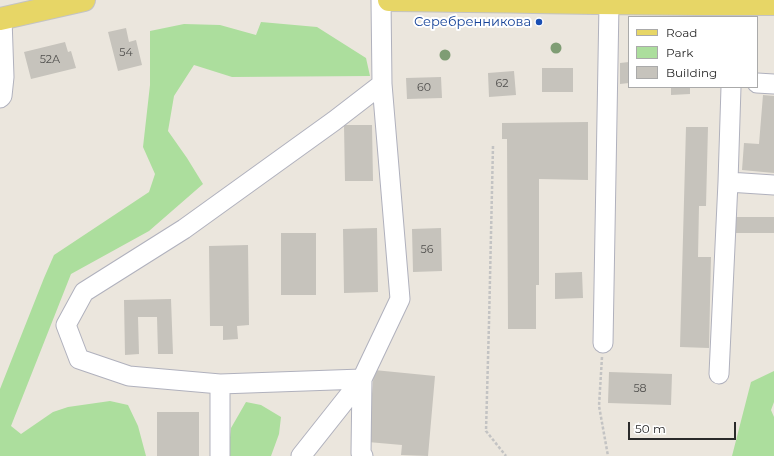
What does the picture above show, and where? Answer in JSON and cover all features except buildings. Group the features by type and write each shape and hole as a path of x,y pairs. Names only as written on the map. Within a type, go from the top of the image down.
{"main road":[{"path":"1,19 84,0"},
{"path":"389,0 493,0 609,4 704,2 732,11 774,4"}],"lane":[{"path":"301,456 362,379 400,299 382,84 381,0"},
{"path":"602,343 609,4"},
{"path":"0,98 2,96 4,77 1,19"},
{"path":"758,83 774,84"},
{"path":"362,379 220,384 129,376 79,359 66,325 84,292 184,229 334,122 382,84"},
{"path":"719,374 731,88"},
{"path":"728,182 774,185"},
{"path":"362,379 361,453 363,456"},
{"path":"220,384 220,456"}],"path":[{"path":"493,146 486,431 506,456"},
{"path":"602,343 599,406 608,456"}],"green space":[{"path":"261,22 317,27 366,58 370,76 232,77 194,65 174,96 168,131 203,184 149,231 71,274 11,426 21,434 53,412 68,407 110,401 128,405 138,426 146,456 0,456 0,389 54,255 149,192 155,174 143,147 150,85 150,31 184,24 220,25 256,35"},
{"path":"774,371 774,402 771,410 774,417 774,456 732,456 751,382"},
{"path":"246,402 261,405 281,417 279,434 271,456 228,456 231,428"}],"place":[{"name":"Серебренникова","path":"539,22"}]}
